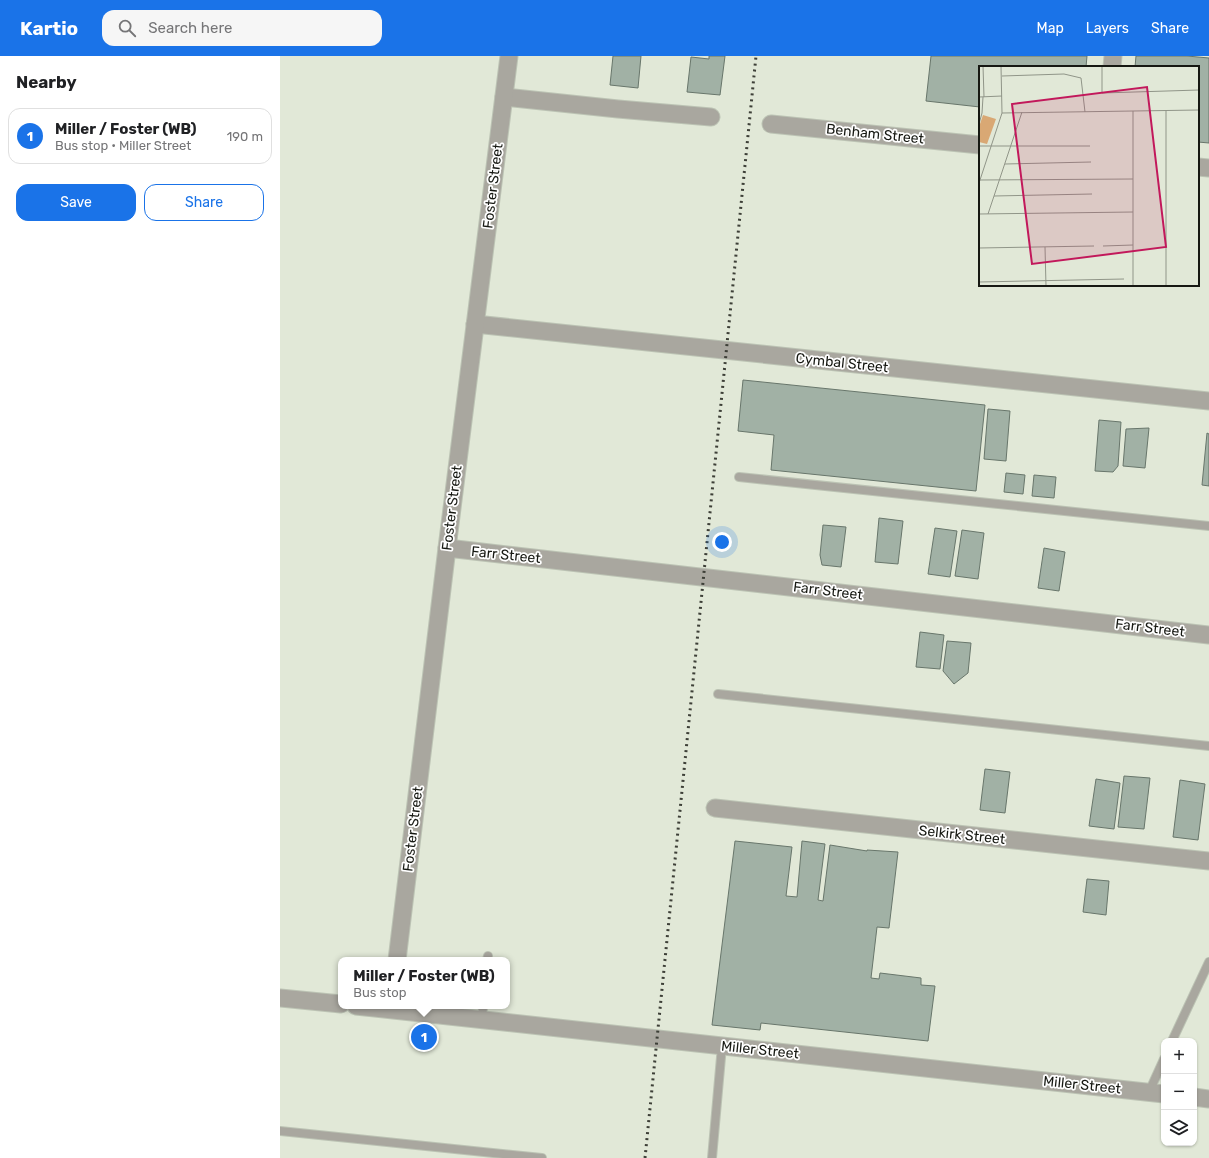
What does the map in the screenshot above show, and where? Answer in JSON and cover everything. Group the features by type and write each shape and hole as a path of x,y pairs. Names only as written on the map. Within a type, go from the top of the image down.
{"street":[{"name":"Foster Street","path":"397,957 509,56"},
{"path":"1112,66 1113,56"},
{"path":"504,97 711,117"},
{"name":"Benham Street","path":"771,124 979,145"},
{"path":"1199,167 1209,168"},
{"name":"Cymbal Street","path":"475,324 1209,401"},
{"name":"Farr Street","path":"447,548 1209,635"},
{"name":"Selkirk Street","path":"715,808 1209,861"},
{"path":"280,998 338,1004"},
{"name":"Miller Street","path":"409,1009 483,1013 722,1046 1156,1093"},
{"path":"1197,1097 1209,1099"}],"lane":[{"path":"739,477 1209,526"},
{"path":"718,694 1209,746"},
{"path":"1173,1038 1209,962"},
{"path":"712,1158 722,1046"},
{"path":"1156,1093 1161,1072"},
{"path":"280,1131 542,1158"}],"building":[{"path":"613,56 641,56 638,88 610,85"},
{"path":"709,56 725,56 720,95 687,92 691,57 709,59"},
{"path":"931,56 1087,56 1086,66 979,66 979,107 926,101"},
{"path":"1136,56 1187,56 1209,58 1209,143 1199,142 1199,66 1135,66"},
{"path":"743,380 985,405 976,491 771,470 774,435 738,431"},
{"path":"988,409 1010,411 1006,461 984,459"},
{"path":"1099,420 1121,422 1118,466 1113,472 1095,471"},
{"path":"1149,428 1145,468 1123,466 1126,429"},
{"path":"1207,433 1209,434 1209,486 1202,485"},
{"path":"1006,473 1025,475 1023,494 1004,492"},
{"path":"1034,475 1056,477 1054,498 1032,496"},
{"path":"879,518 903,521 898,564 875,562"},
{"path":"823,525 846,527 841,567 822,565 820,555"},
{"path":"935,528 957,531 950,577 928,574"},
{"path":"962,530 984,533 978,579 955,576"},
{"path":"1044,548 1065,552 1059,591 1038,588"},
{"path":"920,632 944,635 940,669 916,667"},
{"path":"947,641 971,643 968,673 954,684 943,671"},
{"path":"985,769 1010,772 1005,813 980,810"},
{"path":"1124,776 1150,778 1144,829 1118,827"},
{"path":"1096,779 1120,783 1114,829 1089,826"},
{"path":"1180,780 1205,784 1198,840 1173,837"},
{"path":"735,841 792,847 786,896 797,897 802,841 825,844 818,900 823,901 830,845 867,851 898,852 889,928 877,927 871,978 879,979 880,973 921,978 921,985 935,986 928,1041 761,1023 760,1030 712,1025"},
{"path":"1087,879 1109,881 1106,915 1083,912"}],"railway":[{"path":"645,1158 756,56"}],"place":[{"name":"Miller / Foster (WB)","path":"424,1037"}]}
